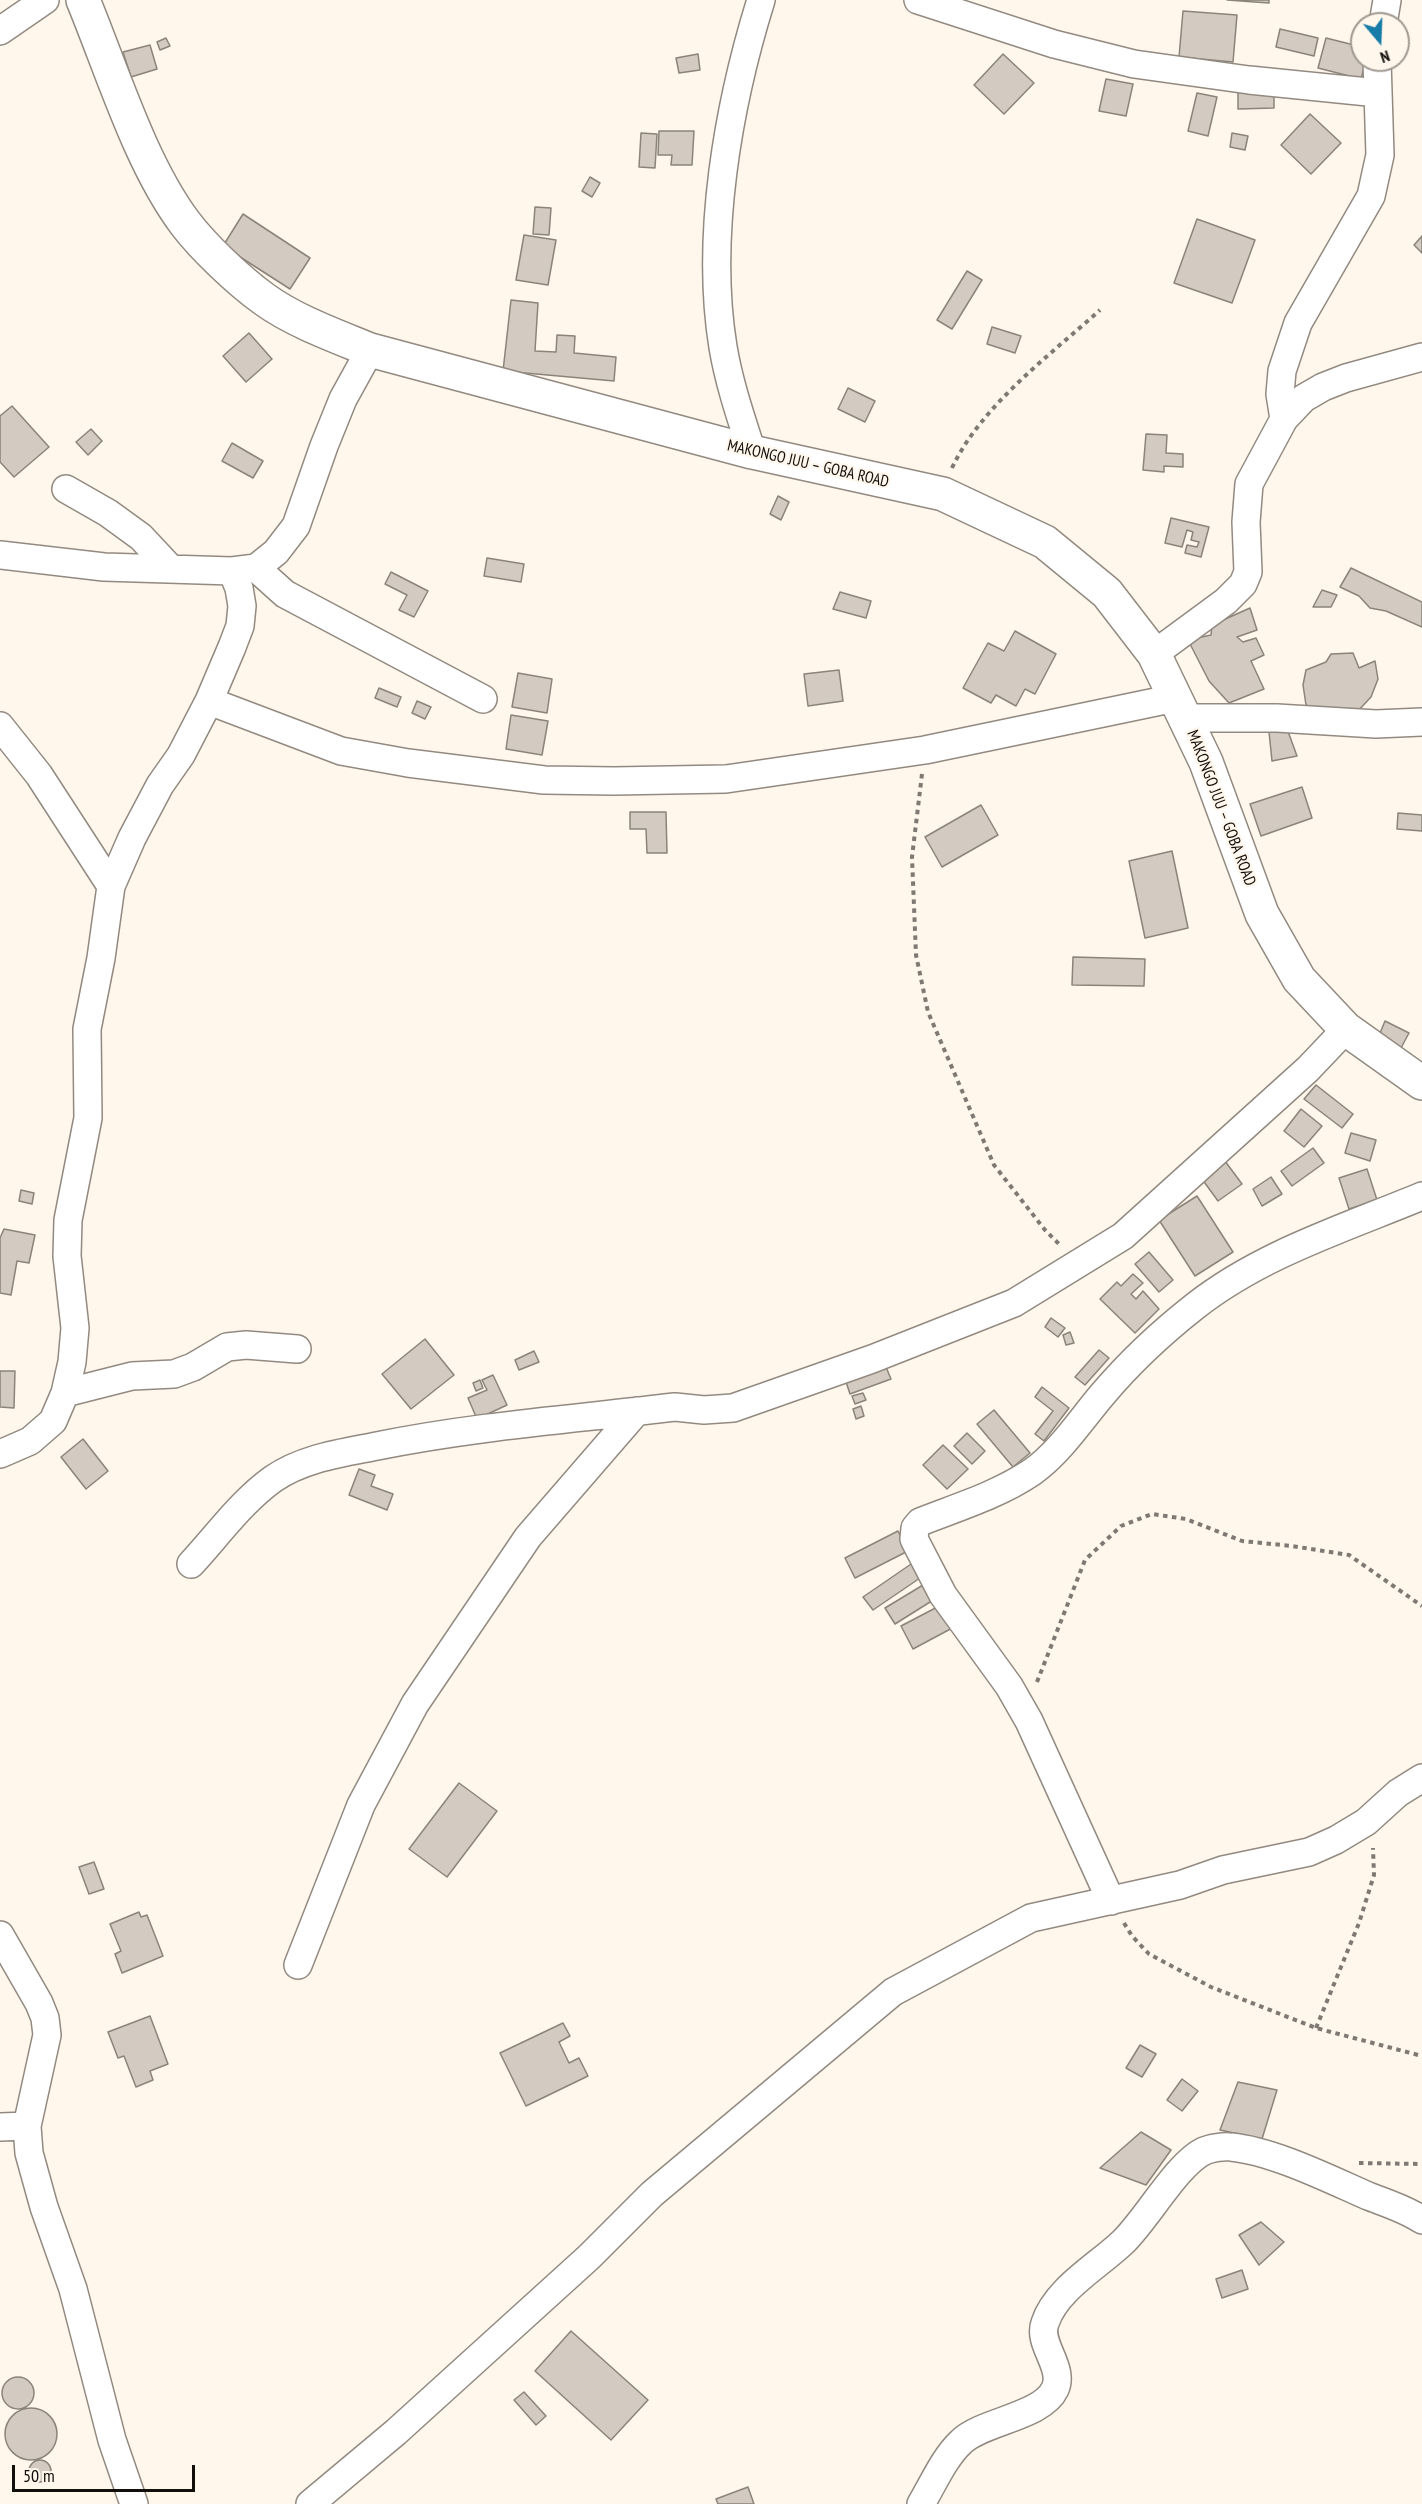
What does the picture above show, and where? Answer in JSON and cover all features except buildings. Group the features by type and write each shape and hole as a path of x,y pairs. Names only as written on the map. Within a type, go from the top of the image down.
{"street":[{"path":"0,31 45,0"},
{"name":"MAKONGO JUU – GOBA ROAD","path":"83,0 148,161 186,223 225,265 264,300 319,329 370,350 752,452 943,494 1045,542 1107,593 1154,654 1206,762 1262,914 1299,979 1346,1029 1422,1083"},
{"path":"752,452 736,404 723,346 718,286 717,232 731,112 761,0"},
{"path":"918,0 1054,44 1134,64 1260,82 1378,93"},
{"path":"1284,418 1280,394 1282,371 1298,323 1371,196 1380,155 1377,72"},
{"path":"0,555 104,567 244,569 276,552 296,526 343,399 370,350"},
{"path":"1154,654 1226,601 1243,584 1248,572 1246,522 1249,484 1284,418 1304,398 1323,387 1346,378 1422,357"},
{"path":"66,489 108,513 141,537 170,568"},
{"path":"244,569 285,594 483,699"},
{"path":"0,1454 30,1441 53,1421 65,1393 72,1362 75,1328 67,1256 68,1220 88,1118 87,1029 111,886 132,837 160,785 181,755 209,701 240,626 242,606 239,588 244,569"},
{"path":"209,701 341,751 408,763 544,780 726,779 925,750 1180,708 1277,718 1376,724 1422,722"},
{"path":"0,726 39,775 111,886"},
{"path":"191,1564 244,1506 273,1479 300,1465 334,1454 471,1429 675,1407 704,1410 732,1408 872,1359 1014,1303 1124,1236 1308,1069 1346,1029"},
{"path":"1111,1901 1029,1721 1009,1686 943,1596 914,1539 915,1528 920,1522 995,1492 1033,1471 1063,1443 1103,1393 1151,1343 1195,1306 1241,1276 1302,1244 1422,1196"},
{"path":"65,1393 132,1376 174,1374 193,1367 227,1347 246,1345 297,1349"},
{"path":"298,1965 360,1805 415,1704 528,1537 637,1411"},
{"path":"310,2504 396,2432 572,2273 652,2194 893,1992 1030,1918 1180,1885 1223,1870 1309,1852 1336,1840 1366,1822 1398,1793 1422,1778"},
{"path":"0,1935 39,2003 45,2018 47,2035 27,2126 27,2139 32,2164 73,2289 112,2440 135,2504"},
{"path":"0,2127 27,2126"},
{"path":"921,2504 961,2442 973,2434 1031,2410 1047,2399 1055,2389 1056,2378 1043,2326 1054,2306 1070,2288 1138,2227 1183,2166 1205,2151 1229,2147 1292,2164 1422,2220"}],"path":[{"path":"943,494 962,446 988,413 1100,310"},
{"path":"925,750 912,857 916,955 928,1012 994,1165 1045,1230 1080,1264"},
{"path":"1029,1721 1038,1677 1085,1560 1121,1526 1152,1514 1186,1519 1242,1541 1349,1555 1422,1606"},
{"path":"1316,2028 1359,1923 1374,1875 1373,1845 1366,1822"},
{"path":"1111,1901 1132,1936 1149,1954 1211,1987 1316,2028 1422,2056"}]}
